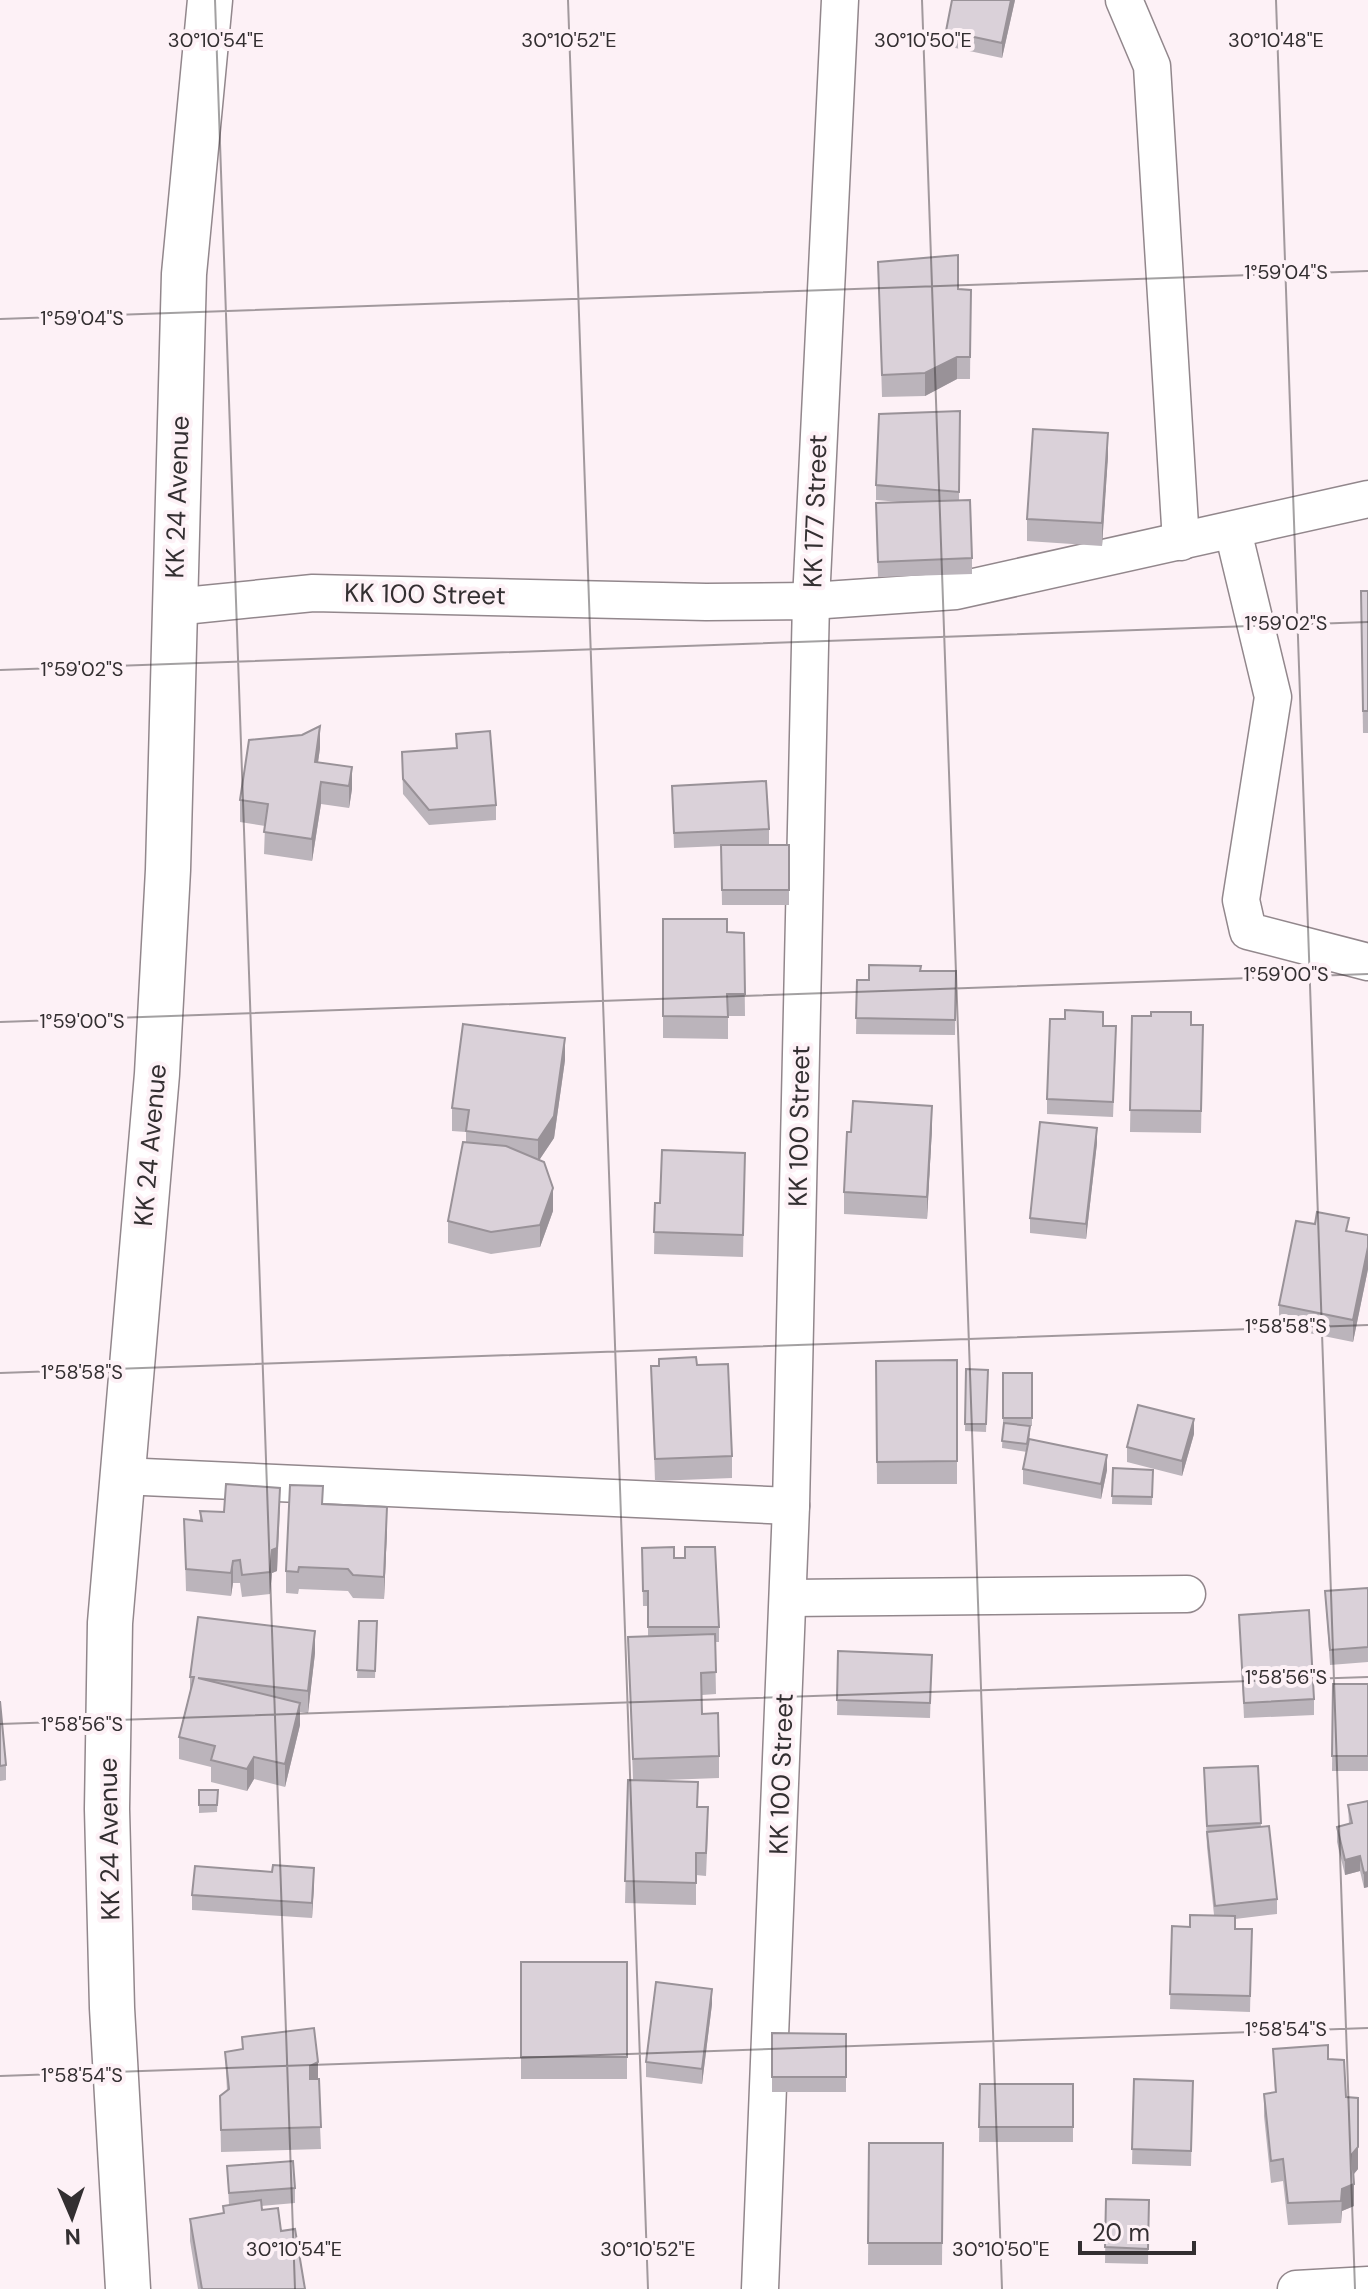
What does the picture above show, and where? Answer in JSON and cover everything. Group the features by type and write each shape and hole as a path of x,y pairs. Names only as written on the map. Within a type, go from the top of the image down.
{"street":[{"name":"KK 24 Avenue","path":"128,2289 113,2023 107,1809 110,1623 157,1074 168,870 184,274 210,0"},
{"name":"KK 177 Street","path":"840,0 811,601 956,591 1368,499"},
{"path":"1124,0 1152,66 1181,542"},
{"path":"1233,531 1273,697 1241,900 1248,931 1368,962"},
{"name":"KK 100 Street","path":"174,607 313,593 706,602 811,601 791,1506 760,2289"},
{"path":"121,1476 791,1506"},
{"path":"788,1598 1187,1594"},
{"path":"1296,2289 1368,2285"}],"building":[{"path":"952,0 1011,0 1002,43 946,31"},
{"path":"958,255 958,289 971,290 970,357 957,357 925,373 882,375 878,262"},
{"path":"960,411 959,492 876,485 879,414"},
{"path":"1033,429 1108,433 1102,523 1027,519"},
{"path":"970,500 972,558 878,562 876,503"},
{"path":"1361,591 1368,591 1368,711 1363,711"},
{"path":"320,726 315,762 352,767 349,786 321,782 312,839 264,832 268,804 240,800 249,740 302,735"},
{"path":"490,731 496,805 429,810 403,779 402,752 457,748 456,734"},
{"path":"766,781 769,829 674,833 672,786"},
{"path":"721,845 789,845 789,890 722,890"},
{"path":"663,919 727,919 727,932 744,933 745,994 727,994 728,1017 663,1016"},
{"path":"869,965 921,966 920,971 956,971 955,1020 856,1018 857,980 869,980"},
{"path":"1065,1010 1103,1012 1103,1026 1116,1026 1113,1102 1047,1099 1050,1019 1065,1019"},
{"path":"1151,1012 1191,1012 1191,1025 1203,1025 1201,1111 1130,1110 1132,1016 1151,1016"},
{"path":"463,1024 565,1038 554,1116 538,1140 466,1131 469,1110 452,1108"},
{"path":"853,1101 932,1106 927,1197 844,1192 847,1132 851,1132"},
{"path":"1040,1122 1097,1128 1086,1224 1030,1218"},
{"path":"463,1142 506,1146 544,1162 553,1188 540,1225 491,1232 448,1221"},
{"path":"662,1150 745,1153 743,1235 654,1232 655,1203 660,1203"},
{"path":"1317,1212 1349,1218 1346,1231 1368,1235 1353,1320 1279,1305 1296,1221 1315,1224"},
{"path":"696,1357 697,1365 728,1364 732,1456 655,1459 651,1366 659,1366 659,1359"},
{"path":"957,1360 957,1461 877,1462 876,1361"},
{"path":"966,1369 988,1370 986,1424 965,1424"},
{"path":"1003,1373 1032,1373 1032,1418 1003,1418"},
{"path":"1138,1405 1194,1419 1182,1461 1127,1447"},
{"path":"1004,1423 1030,1426 1027,1444 1002,1441"},
{"path":"1029,1439 1107,1455 1101,1484 1023,1469"},
{"path":"1113,1468 1153,1470 1152,1497 1112,1496"},
{"path":"226,1484 280,1488 277,1548 272,1550 270,1572 242,1575 240,1560 233,1561 231,1573 186,1569 184,1519 202,1521 200,1511 224,1512"},
{"path":"290,1485 323,1486 322,1504 387,1507 384,1577 353,1575 348,1569 299,1567 298,1572 286,1571"},
{"path":"674,1547 674,1558 685,1558 685,1547 715,1547 719,1627 648,1627 648,1591 643,1591 642,1548"},
{"path":"1368,1588 1368,1647 1330,1650 1325,1591"},
{"path":"1309,1610 1314,1699 1244,1703 1239,1615"},
{"path":"198,1617 315,1631 308,1691 198,1678 300,1703 285,1764 254,1757 247,1769 211,1760 215,1746 179,1737 194,1677 190,1677"},
{"path":"359,1621 377,1621 375,1671 357,1670"},
{"path":"715,1634 716,1672 701,1673 702,1714 718,1713 719,1756 633,1759 628,1637"},
{"path":"838,1651 932,1655 930,1703 837,1700"},
{"path":"1333,1684 1368,1684 1368,1756 1332,1756"},
{"path":"0,1701 6,1765 0,1766"},
{"path":"1258,1766 1261,1823 1207,1826 1204,1768"},
{"path":"628,1780 698,1782 697,1807 708,1807 706,1853 696,1853 696,1883 625,1881"},
{"path":"199,1790 218,1790 217,1805 199,1805"},
{"path":"1368,1801 1368,1872 1364,1873 1360,1856 1345,1860 1337,1827 1352,1823 1348,1805"},
{"path":"1269,1826 1277,1899 1215,1906 1207,1832"},
{"path":"273,1865 314,1868 312,1903 192,1895 195,1866 272,1872"},
{"path":"1190,1915 1235,1916 1235,1929 1252,1929 1250,1996 1170,1994 1172,1926 1190,1927"},
{"path":"521,1962 627,1962 627,2057 521,2057"},
{"path":"656,1982 712,1989 702,2069 646,2062"},
{"path":"314,2028 318,2062 310,2066 310,2079 319,2079 321,2127 221,2130 220,2096 229,2089 225,2052 243,2049 242,2037"},
{"path":"772,2033 846,2034 846,2077 772,2077"},
{"path":"1328,2045 1328,2059 1344,2060 1346,2097 1358,2098 1358,2147 1352,2154 1354,2184 1342,2189 1341,2201 1288,2203 1283,2159 1271,2161 1264,2094 1276,2092 1273,2049"},
{"path":"1134,2079 1193,2081 1191,2151 1132,2149"},
{"path":"980,2084 1073,2084 1073,2127 979,2127"},
{"path":"869,2143 943,2143 942,2243 868,2243"},
{"path":"293,2161 295,2188 229,2193 227,2166"},
{"path":"1106,2199 1149,2200 1148,2249 1105,2247"},
{"path":"261,2200 262,2210 278,2208 281,2231 295,2229 305,2289 202,2289 190,2219 224,2213 223,2206"}]}
